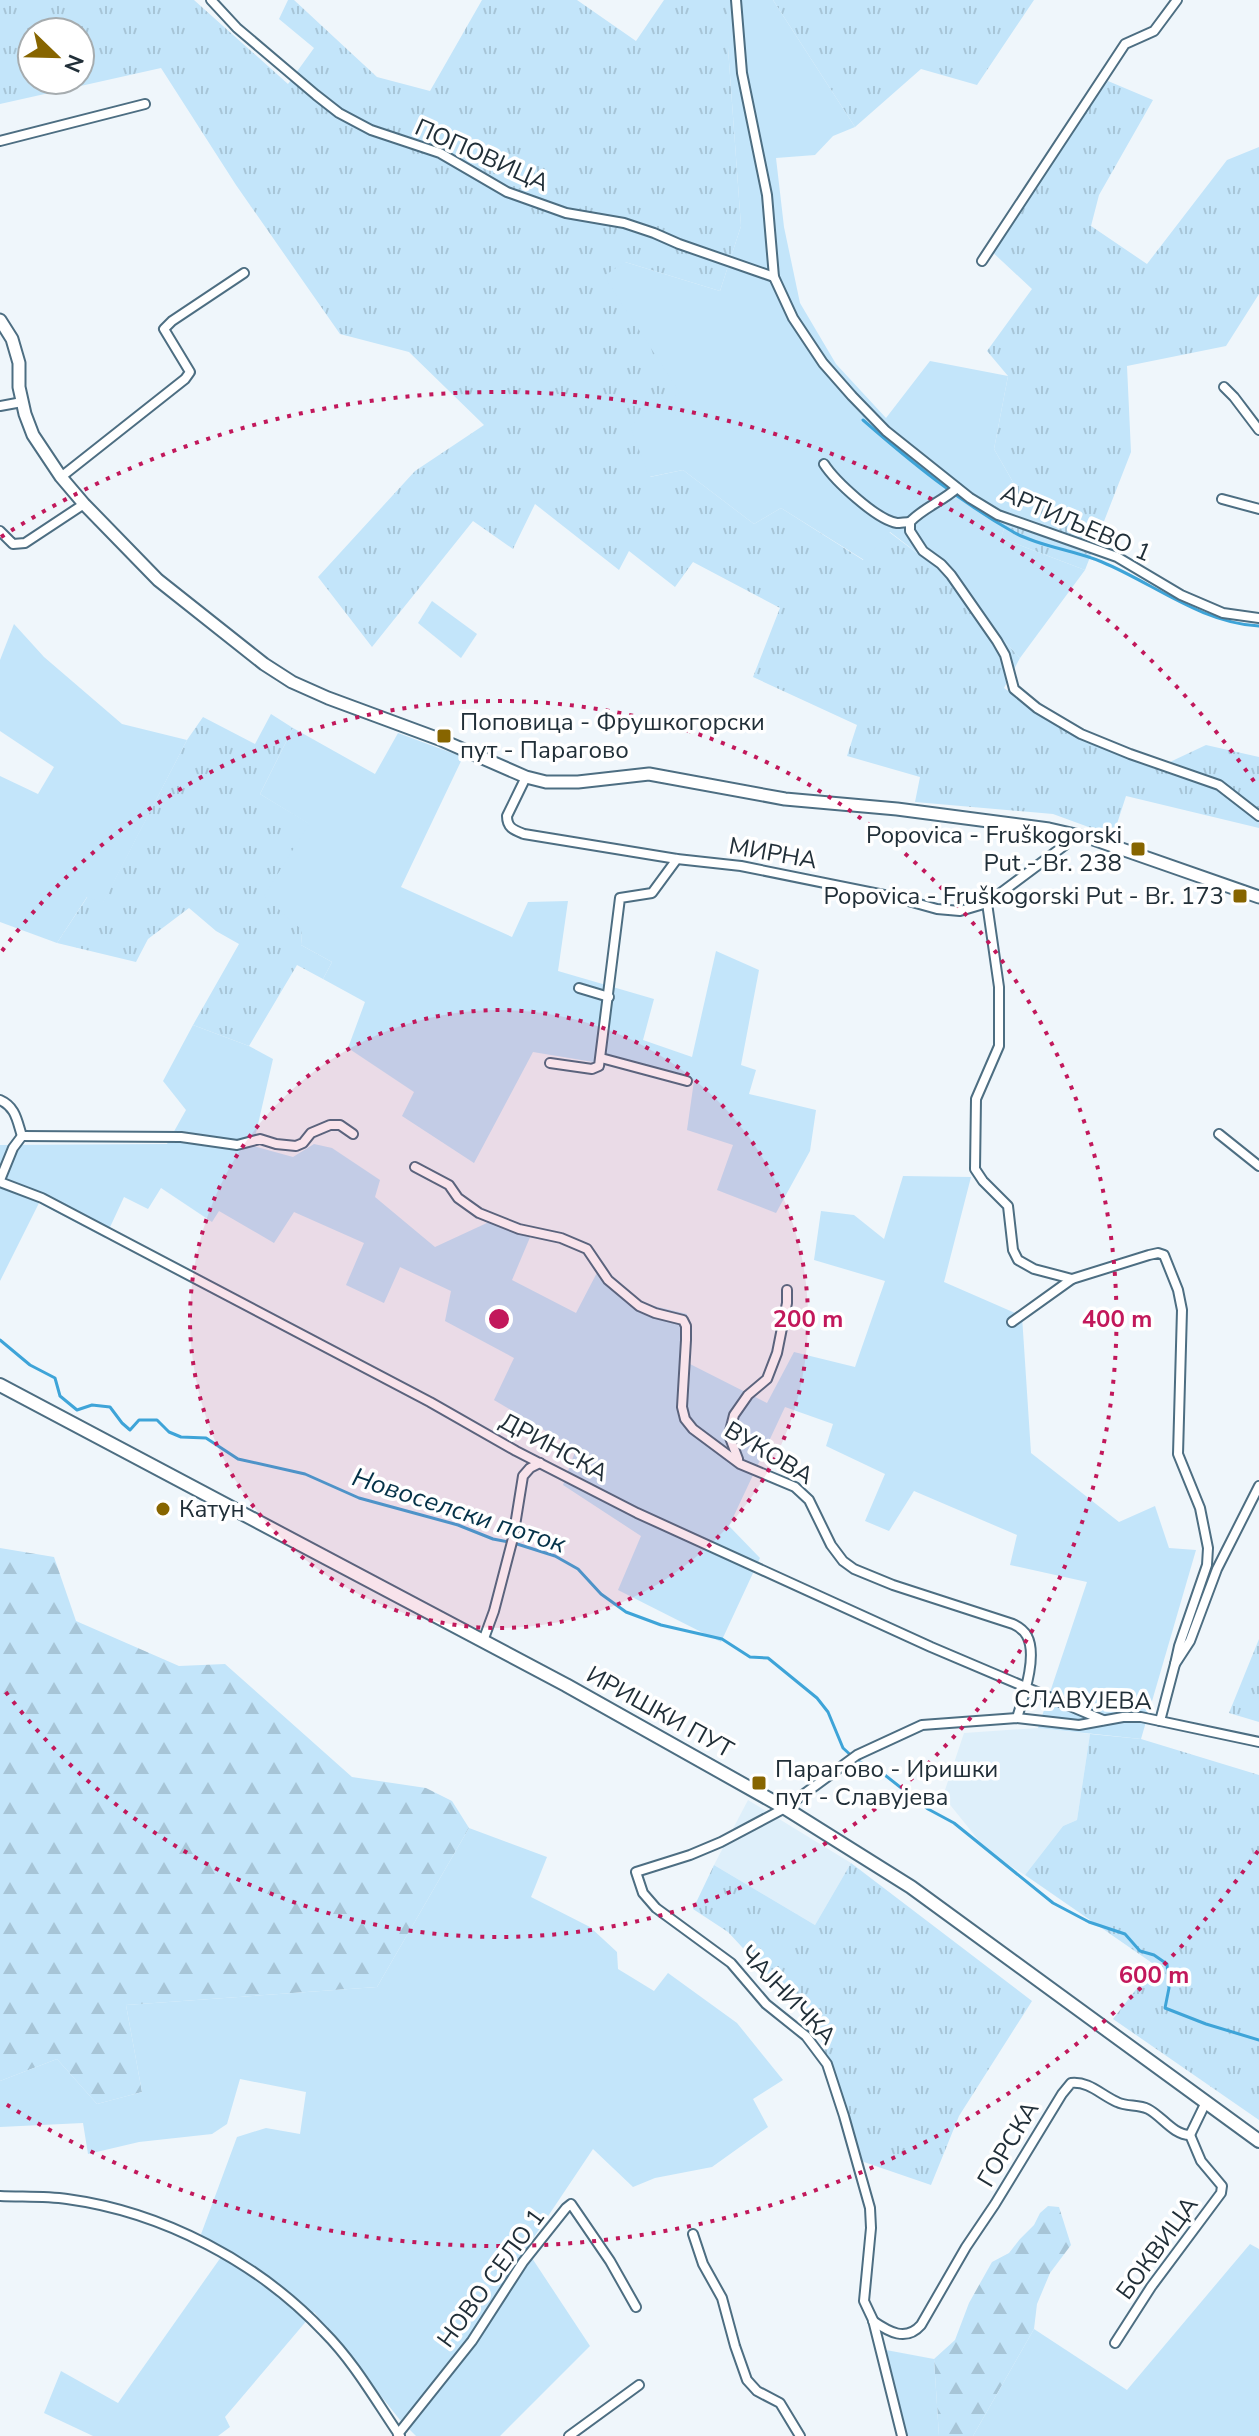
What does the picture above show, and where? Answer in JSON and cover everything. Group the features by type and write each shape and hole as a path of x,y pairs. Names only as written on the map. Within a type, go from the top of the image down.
{"main road":[{"name":"ИРИШКИ ПУТ","path":"0,1385 483,1641 785,1808 911,1887 1259,2141"}],"street":[{"name":"ПОПОВИЦА","path":"211,0 237,28 316,95 363,127 440,153 507,192 566,213 624,223 774,277"},
{"name":"АРТИЉЕВО 1","path":"736,0 742,73 767,195 774,277 793,318 823,363 886,431 957,488 998,515 1117,557 1181,595 1223,613 1259,618"},
{"path":"982,261 1125,44 1154,31 1177,0"},
{"path":"0,141 145,104"},
{"path":"61,477 185,379 190,372 164,329 244,273"},
{"path":"0,320 12,339 19,363 19,387 33,435 61,477 158,580 240,646 292,682 439,739 526,777 546,782 649,774 785,799 897,809 1072,833 1259,897"},
{"path":"1224,387 1259,430"},
{"path":"0,406 22,402"},
{"path":"824,464 832,476 857,499 889,520 910,522"},
{"path":"957,488 945,499 917,514 910,522 910,531 923,551 951,575 997,641 1005,655 1014,689 1037,708 1081,734 1219,785 1259,816"},
{"path":"1222,499 1259,509"},
{"path":"0,531 13,544 25,543 84,504"},
{"name":"МИРНА","path":"526,777 507,816 511,829 524,834 677,859 741,866 894,897 937,909 960,911 987,903 1065,845 1072,833"},
{"path":"550,1063 592,1069 599,1066 620,898 652,893 677,859"},
{"path":"987,903 999,987 999,1046 976,1099 975,1169 1008,1206 1013,1250 1018,1260 1024,1266 1072,1279"},
{"path":"579,988 609,997"},
{"path":"601,1058 687,1081"},
{"path":"0,1100 14,1110 22,1136"},
{"path":"22,1136 181,1137 237,1145 260,1139 296,1146 311,1133 330,1125 340,1125 353,1134"},
{"path":"1219,1134 1259,1166"},
{"path":"0,1181 13,1148 22,1136"},
{"name":"ВУКОВА","path":"415,1167 449,1185 458,1198 479,1213 519,1229 561,1238 587,1249 608,1280 639,1306 683,1320 686,1326 682,1407 685,1419 693,1429 740,1464 795,1487 809,1500 831,1545 843,1561 880,1581 1013,1624 1023,1630 1029,1639 1031,1654 1027,1686 1017,1718"},
{"name":"ДРИНСКА","path":"0,1181 42,1198 430,1402 516,1451 723,1554 1104,1720"},
{"path":"1012,1322 1072,1279 1158,1253 1164,1255 1178,1290 1182,1310 1178,1454 1197,1496 1208,1557 1179,1646 1160,1721"},
{"path":"740,1464 729,1435 731,1425 748,1395 767,1379 777,1353 787,1290"},
{"path":"483,1641 513,1538 523,1476 516,1451"},
{"path":"523,1476 540,1463"},
{"path":"1175,1664 1190,1641 1217,1569 1259,1486"},
{"name":"СЛАВУЈЕВА","path":"636,1872 690,1855 785,1808 857,1755 922,1725 1017,1718 1079,1725 1123,1717 1160,1721 1259,1742"},
{"name":"ЧАЈНИЧКА","path":"636,1872 643,1893 656,1908 731,1963 766,2004 806,2036 827,2064 870,2208 864,2301 873,2320 902,2436"},
{"name":"ГОРСКА","path":"873,2320 883,2328 902,2335 916,2331 1071,2083 1091,2086 1123,2104 1146,2108 1182,2135 1190,2135"},
{"path":"1190,2135 1206,2102"},
{"name":"БОКВИЦА","path":"1115,2343 1151,2287 1221,2193 1222,2186 1201,2161 1190,2135"},
{"path":"0,2196 67,2199 138,2217 219,2249 253,2269 326,2333 399,2435"},
{"name":"НОВО СЕЛО 1","path":"399,2435 472,2341 523,2262 571,2204 610,2261 636,2307"},
{"path":"693,2234 703,2264 722,2298 747,2380 757,2391 780,2403 800,2436"},
{"path":"569,2436 639,2385"}],"shaded area":[{"path":"1038,1728 1090,1734 1077,1820 1063,1826 1025,1875 988,1852 943,1796 964,1733"},
{"path":"748,1800 851,1863 815,1925 714,1865"}],"green space":[{"path":"0,0 194,0 288,84 314,48 279,19 288,0 294,0 377,77 430,91 482,0 577,0 636,41 664,0 728,0 728,48 741,226 720,291 625,262 681,393 650,477 683,470 754,524 781,508 863,560 889,532 937,568 1020,658 1004,688 1070,734 1155,769 1206,745 1259,757 1259,828 1126,796 1114,833 1053,814 915,802 920,777 847,756 857,725 753,677 780,608 693,562 675,587 629,551 619,570 535,504 513,549 473,521 372,647 318,577 415,471 484,425 409,352 340,334 236,185 161,68 96,83 96,16 16,16 16,96 36,96 0,104"},
{"path":"728,0 773,0 855,127 833,136 815,155 776,158 784,227 800,303 836,364 886,418 930,361 1008,376 994,449 1017,489 1001,538 1085,570 1020,658 937,568 890,532 864,560 781,508 754,524 683,470 649,477 630,425 680,393 604,276 625,262 720,291 741,226 728,48"},
{"path":"773,0 1034,0 977,85 921,69 855,127"},
{"path":"1108,81 1153,100 1099,195 1091,226 1147,264 1227,160 1259,147 1259,294 1226,346 1127,366 1131,452 1085,570 1001,538 1017,489 994,449 1008,376 987,351 1032,289 988,248"},
{"path":"432,601 477,634 461,658 418,623"},
{"path":"14,624 44,657 122,724 187,740 103,903 87,897 57,943 0,922 0,776 38,794 54,767 0,731 0,660"},
{"path":"271,714 293,728 260,794 310,824 301,945 332,962 323,979 297,965 249,1046 193,1025 239,944 216,931 189,908 148,939 136,962 57,943 88,896 103,902 187,740 203,717 255,744"},
{"path":"293,728 375,774 398,733 463,757 401,887 512,937 528,902 568,901 558,971 654,999 643,1040 692,1057 716,951 759,970 741,1065 756,1070 749,1094 816,1110 810,1151 776,1213 717,1190 733,1145 687,1130 694,1081 606,1054 605,1064 533,1052 474,1163 402,1116 414,1092 348,1048 365,1002 323,979 332,962 301,945 302,930 264,896 309,824 260,794"},
{"path":"193,1025 249,1046 273,1059 253,1146 293,1157 314,1144 332,1148 380,1180 375,1197 435,1247 489,1222 531,1235 512,1280 576,1313 601,1265 641,1303 687,1314 686,1362 767,1403 794,1352 855,1367 885,1281 814,1260 821,1211 854,1215 884,1239 903,1176 971,1177 944,1282 1022,1316 1031,1453 1119,1522 1155,1506 1169,1548 1196,1550 1141,1739 1038,1728 1087,1582 1010,1565 1017,1535 914,1491 889,1531 865,1521 885,1474 826,1446 833,1424 785,1407 729,1526 760,1558 721,1642 618,1590 641,1536 563,1485 576,1449 494,1400 514,1358 445,1321 451,1291 400,1267 384,1303 346,1285 364,1243 294,1212 274,1243 219,1211 212,1222 161,1188 148,1209 124,1197 105,1238 39,1203 0,1281 0,1145 167,1144 186,1110 163,1081"},
{"path":"0,1548 54,1557 76,1621 179,1666 225,1664 352,1777 426,1788 452,1801 469,1828 377,1987 126,2005 142,2092 97,2104 57,2059 0,2081"},
{"path":"1259,1639 1259,1722 1229,1713"},
{"path":"1090,1734 1141,1739 1259,1775 1259,2120 1113,2019 1155,1965 1025,1875 1063,1826 1077,1820"},
{"path":"469,1828 547,1857 531,1897 590,1927 617,1952 618,1969 654,1991 668,1973 737,2023 783,2080 753,2099 768,2127 712,2167 655,2178 633,2187 593,2149 526,2249 590,2346 500,2436 416,2436 314,2312 225,2417 230,2427 218,2436 93,2436 44,2413 61,2371 118,2403 226,2250 200,2237 237,2137 266,2128 300,2134 306,2092 240,2079 227,2124 212,2134 139,2142 88,2154 83,2123 0,2127 0,2081 57,2059 97,2104 142,2092 126,2005 377,1987"},
{"path":"851,1863 1032,2001 959,2116 931,2185 861,2161 817,2028 728,1932 693,1909 714,1865 815,1925"},
{"path":"1048,2206 1059,2207 1071,2245 1050,2273 1037,2304 1034,2329 973,2436 939,2436 934,2359 955,2340 969,2303 992,2262 1009,2253"},
{"path":"1250,2244 1259,2249 1259,2436 973,2436 1034,2329 1127,2390"},
{"path":"886,2350 934,2359 939,2436 904,2436"}],"waterway":[{"path":"863,420 936,480 1015,533 1102,562 1217,618 1259,626"},
{"name":"Новоселски поток","path":"0,1340 30,1365 55,1378 60,1396 77,1410 92,1405 110,1407 130,1430 139,1420 157,1420 169,1432 181,1437 206,1438 238,1459 305,1474 359,1498 555,1556 578,1569 601,1594 626,1612 661,1625 722,1639 750,1657 768,1658 817,1698 828,1712 843,1748 856,1760 881,1772 928,1809 954,1823 1053,1903 1089,1922 1125,1934 1140,1951 1154,1955 1167,1964 1169,1988 1165,2008 1259,2040"}],"place":[{"name":"Поповица - Фрушкогорски пут - Парагово","path":"444,736"},
{"name":"Popovica - Fruškogorski Put - Br. 238","path":"1138,849"},
{"name":"Popovica - Fruškogorski Put - Br. 173","path":"1240,896"},
{"name":"Катун","path":"163,1509"},
{"name":"Парагово - Иришки пут - Славујева","path":"759,1783"}]}
